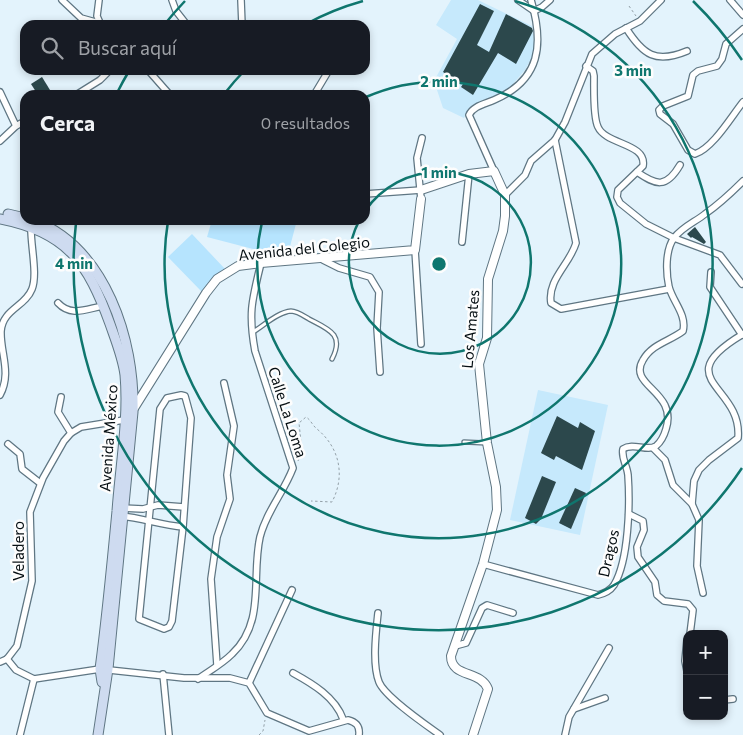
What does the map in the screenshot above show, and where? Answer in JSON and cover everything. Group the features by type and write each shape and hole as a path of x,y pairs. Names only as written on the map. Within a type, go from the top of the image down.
{"main road":[{"name":"Avenida México","path":"0,213 20,218"},
{"name":"Avenida México","path":"0,219 20,220"},
{"name":"Avenida México","path":"35,225 79,259 89,275 103,306 125,373 120,512"},
{"name":"Avenida México","path":"43,225 52,228 71,241 96,269 112,303 130,354 133,380 133,412 120,512 98,735"}],"street":[{"path":"62,0 81,18 87,20"},
{"path":"98,20 97,16 99,0"},
{"path":"172,0 176,11 183,20"},
{"path":"241,0 242,20"},
{"path":"518,0 534,11"},
{"path":"531,0 534,11"},
{"path":"534,11 542,8 550,0"},
{"path":"505,195 525,174 531,161 555,140 565,122 592,54 604,42 640,21 661,0"},
{"path":"730,0 743,15"},
{"name":"Los Amates","path":"473,735 488,689 481,679 455,669 451,663 483,564 497,510 496,487 487,443 480,359 487,338 488,279 503,231 505,195 469,115 471,110 509,94 523,82 539,48 534,11"},
{"path":"626,28 636,44 646,52 657,57 671,57 687,51"},
{"path":"743,29 726,44 722,59 716,66 698,71 693,75 688,96 663,106 660,114 673,124 691,154 702,152 723,130 743,102"},
{"path":"586,66 593,71 594,76 598,128 606,136 639,153 644,161 643,166 618,190 616,197 620,203 646,224 674,238 720,255 742,284"},
{"path":"84,90 105,75"},
{"path":"152,75 165,90"},
{"path":"317,90 326,75"},
{"path":"0,92 16,126"},
{"path":"0,141 20,124"},
{"path":"421,344 415,250 421,199 417,158 422,138"},
{"path":"555,140 576,242 574,251 555,280 549,294 550,303 561,309 670,289"},
{"path":"637,172 657,184 673,175 680,165"},
{"path":"370,194 421,190 469,174 494,171"},
{"path":"462,242 469,174"},
{"path":"703,593 697,566 699,520 692,504 673,484 665,460 653,448 662,440 669,417 663,398 644,382 640,374 642,360 653,347 683,331 685,324 670,289 667,270 669,249 674,238 687,226 721,202 743,181"},
{"path":"0,395 6,377 0,332 2,322 14,307 26,299 32,289 35,272 31,252 30,225"},
{"name":"Avenida del Colegio","path":"124,420 133,412 206,293 217,279 238,266 323,260 415,250"},
{"path":"323,260 338,268 370,277 379,292 377,328 380,372"},
{"name":"Calle La Loma","path":"198,679 236,649 245,639 252,624 256,604 257,553 260,535 267,516 286,485 293,468 255,351 252,333 251,303 261,263"},
{"path":"692,504 694,482 699,470 738,438 740,427 737,413 710,375 709,364 714,355 742,334 710,288 711,272"},
{"path":"58,303 65,310 74,312 103,306"},
{"path":"217,665 210,579 217,536 230,499 227,475 234,426 224,384"},
{"path":"180,394 185,396 189,404 190,418 184,507 172,621 169,627 164,629 139,619 151,508 160,409 167,398 180,394"},
{"path":"61,397 58,412 71,433 81,427 124,420"},
{"name":"Veladero","path":"7,659 17,646 32,581 30,512 40,483 64,441 71,433"},
{"path":"8,444 20,454 22,469 40,483"},
{"name":"Dragos","path":"483,564 598,596 607,592 614,585 626,538 629,514 628,473 622,455 623,449 628,445 653,448"},
{"path":"120,512 151,508 158,505 184,507"},
{"path":"120,512 149,520 156,524 182,527"},
{"path":"629,514 643,521 644,530 637,547 638,557 655,582 657,596 664,601 688,604 693,610 690,630"},
{"path":"250,683 292,590"},
{"path":"455,646 466,643 482,608 488,605 513,613"},
{"path":"378,613 375,639 378,680 382,687 403,707 440,735"},
{"path":"565,735 569,717 609,648"},
{"path":"0,662 7,659 16,670 34,679 104,669 198,679 230,678 250,683 267,713 309,731 320,729 344,719 354,722 358,726 359,735"},
{"path":"293,673 317,686 344,719"},
{"path":"163,674 169,735"},
{"path":"20,735 34,679"},
{"path":"574,709 604,698"},
{"path":"728,700 733,699"}],"lane":[{"path":"252,333 283,314 296,312 333,332 337,342 337,349 332,358"},
{"path":"464,442 487,443"}],"path":[{"path":"629,6 640,21"},
{"path":"293,468 302,451 299,423 306,417 326,435 339,459 340,470 332,502 311,501"},
{"path":"260,735 263,731 267,713"}],"shaded area":[{"path":"451,0 478,0 532,26 535,52 525,70 507,91 471,106 464,118 443,108 434,81 457,39 436,25"},
{"path":"211,225 296,225 287,258 207,237"},
{"path":"192,234 225,269 202,292 168,257"},
{"path":"538,390 608,405 580,535 510,520"}],"building":[{"path":"480,4 494,11 477,45 489,52 506,14 532,28 533,31 516,64 498,53 473,95 461,87 463,84 443,72"},
{"path":"42,77 50,90 35,90 31,84"},
{"path":"695,227 706,242 704,244 687,234"},
{"path":"557,416 578,428 580,422 595,431 582,470 556,456 554,460 541,453"},
{"path":"542,476 556,482 541,519 536,524 525,518"},
{"path":"575,488 586,493 571,529 559,523"}]}
